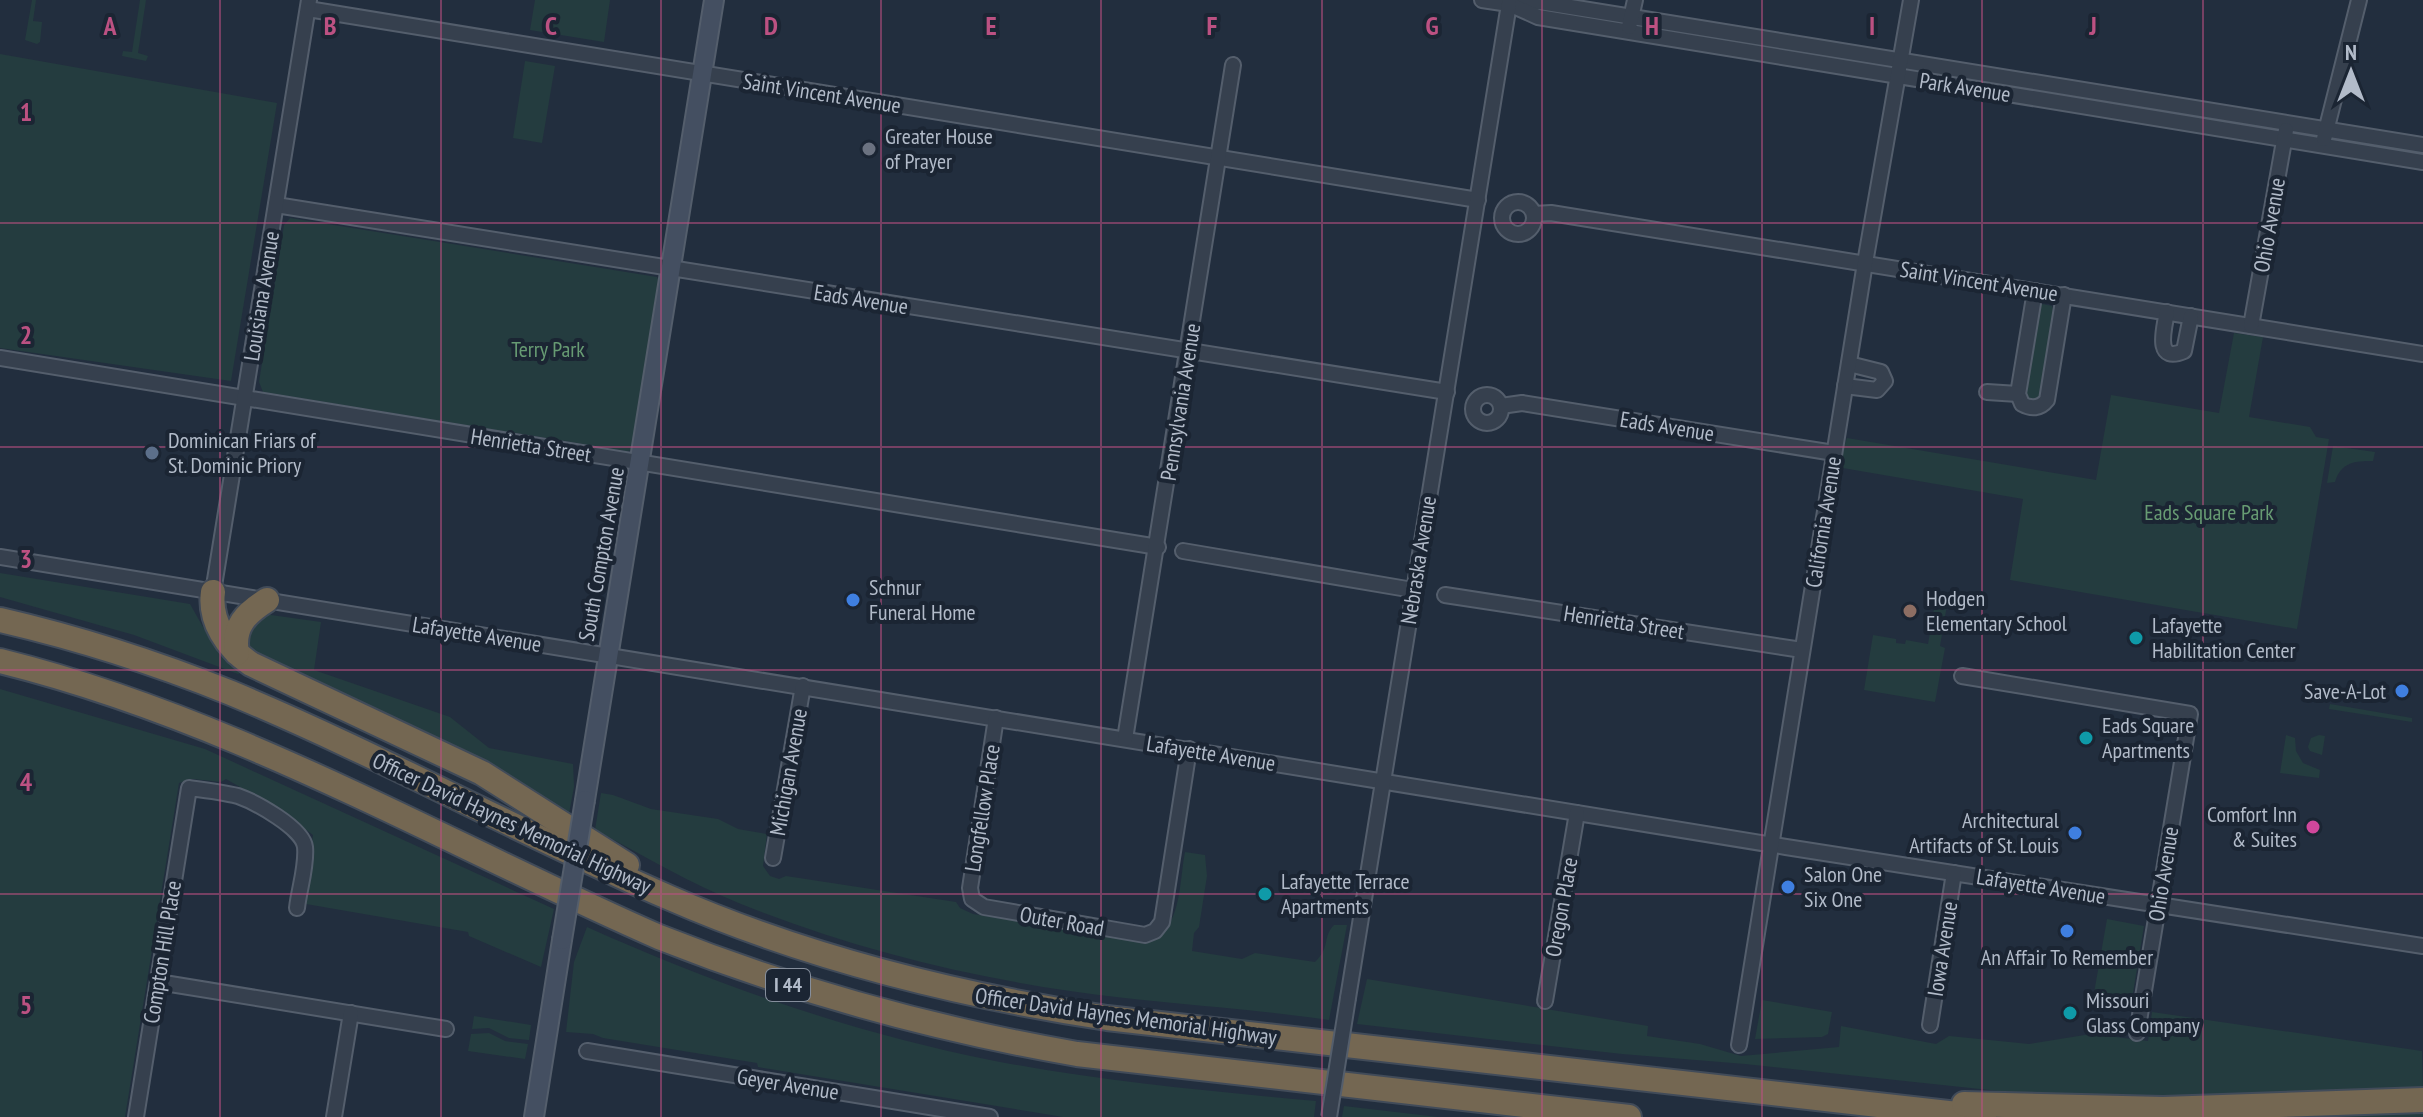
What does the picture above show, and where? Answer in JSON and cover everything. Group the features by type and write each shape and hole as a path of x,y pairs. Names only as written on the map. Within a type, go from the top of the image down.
{"highway":[{"path":"213,592 212,608 216,622 237,653 270,674 507,787 637,871 670,898"},
{"path":"237,653 240,623 250,611 267,600"},
{"name":"Officer David Haynes Memorial Highway","path":"0,620 95,645 228,692 670,898 833,958 941,987 1039,1007 1179,1027 1984,1117"},
{"name":"Officer David Haynes Memorial Highway","path":"0,661 92,686 226,735 292,763 659,937 727,964 864,1008 991,1039 1077,1054 1629,1117"},
{"path":"1909,1109 1976,1103 2220,1108 2423,1100"}],"main road":[{"name":"South Compton Avenue","path":"534,1117 714,0"}],"street":[{"name":"Park Avenue","path":"1482,0 1509,4 1540,2 1629,25 2285,131 2423,145"},
{"path":"1629,25 1635,0"},
{"name":"California Avenue","path":"1739,1045 1865,263 1911,0"},
{"path":"2324,137 2359,0"},
{"name":"Nebraska Avenue","path":"1329,1117 1509,4"},
{"name":"Saint Vincent Avenue","path":"308,5 1478,200"},
{"name":"Louisiana Avenue","path":"213,592 308,5"},
{"name":"Pennsylvania Avenue","path":"1125,739 1233,65"},
{"name":"Ohio Avenue","path":"2251,326 2285,131"},
{"name":"Park Avenue","path":"2324,137 2423,162"},
{"name":"Eads Avenue","path":"276,205 1447,392"},
{"name":"Saint Vincent Avenue","path":"1534,214 1551,213 2423,354"},
{"path":"2035,291 2018,394 2022,404 2029,407 2037,407 2047,400 2064,295"},
{"path":"2167,312 2163,347 2173,354 2184,351 2191,316"},
{"name":"Henrietta Street","path":"0,358 1158,547"},
{"path":"1845,386 1877,390 1885,381 1885,376 1876,369 1849,364"},
{"path":"1987,392 2018,394"},
{"name":"Eads Avenue","path":"1501,406 1522,403 1834,453"},
{"path":"1183,551 1413,590"},
{"name":"Lafayette Avenue","path":"0,557 1770,844 2423,946"},
{"name":"Henrietta Street","path":"1445,595 1802,650"},
{"name":"Ohio Avenue","path":"1962,676 2190,714 2137,1033"},
{"name":"Michigan Avenue","path":"773,858 803,686"},
{"name":"Longfellow Place","path":"972,899 970,888 996,718"},
{"name":"Outer Road","path":"972,899 984,907 1145,935 1155,931 1162,922 1189,749"},
{"name":"Compton Hill Place","path":"136,1117 189,788 238,796 255,803 303,838 305,852 297,908"},
{"name":"Oregon Place","path":"1545,1001 1577,813"},
{"name":"Iowa Avenue","path":"1930,1025 1954,873"},
{"path":"158,982 446,1029"},
{"path":"334,1117 351,1013"},
{"name":"Geyer Avenue","path":"587,1051 933,1112 990,1117"}],"green space":[{"path":"32,0 36,0 33,21 42,22 40,42 37,44 25,40"},
{"path":"140,0 146,0 138,53 148,56 146,61 122,56 123,51 132,52"},
{"path":"535,0 610,0 604,42 530,30"},
{"path":"0,54 277,103 231,381 0,348"},
{"path":"525,61 555,66 542,143 513,138"},
{"path":"2141,106 2247,123 2246,127 2140,111"},
{"name":"Terry Park","path":"290,218 657,277 659,281 632,450 263,392 259,382 284,225"},
{"path":"2042,304 2052,306 2054,314 2041,395 2034,401 2026,398 2025,391 2038,308"},
{"name":"Eads Square Park","path":"2234,333 2263,337 2249,417 2310,427 2316,437 2329,439 2297,629 2010,580 2023,499 1837,467 1847,438 2096,480 2111,395 2219,413"},
{"path":"2333,446 2375,452 2373,461 2350,464 2341,470 2335,482 2327,483"},
{"path":"0,573 190,604 212,643 242,672 238,674 134,635 0,597"},
{"path":"1935,603 1947,605 1940,646 1945,648 1935,702 1864,690 1873,635 1896,639 1896,643 1905,644 1906,640 1928,644"},
{"path":"264,614 321,622 314,670 450,717 489,748 573,764 574,787 568,819 250,650 248,634"},
{"path":"0,689 205,749 554,909 541,967 469,936 468,932 306,904 313,835 283,812 226,779 221,782 193,779 179,783 125,1117 0,1117"},
{"path":"2330,704 2412,718 2412,722 2329,709"},
{"path":"2286,735 2295,738 2296,751 2303,763 2320,770 2319,778 2280,773"},
{"path":"2325,736 2322,755 2310,751 2308,747 2311,738"},
{"path":"601,793 651,809 718,819 738,829 767,834 763,866 770,876 779,879 786,876 956,902 960,908 973,914 1144,942 1166,930 1172,919 1185,852 1205,855 1207,876 1192,951 1242,959 1255,953 1315,962 1323,952 1334,925 1347,925 1329,1020 1028,984 945,968 862,946 722,896 595,830"},
{"path":"2107,919 2144,926 2132,999 2094,993"},
{"path":"587,927 735,987 887,1036 990,1060 1071,1074 1316,1101 1314,1117 1063,1117 758,1067 757,1063 593,1034 566,1032 574,962"},
{"path":"1367,979 1648,1026 1647,1036 1700,1044 1741,1056 1839,1047 1841,1026 1936,1044 1949,1036 2029,1044 2091,1034 2148,1041 2152,1012 2422,1051 2423,1092 2075,1099 1622,1054 1357,1024"},
{"path":"1762,1000 1832,1012 1828,1034 1822,1037 1755,1039"},
{"path":"474,1016 531,1025 529,1040 509,1038 489,1028 472,1029"},
{"path":"489,1033 505,1041 528,1044 525,1059 468,1051 471,1034"},
{"path":"2423,1105 2423,1117 2218,1117"},
{"path":"1344,1106 1438,1117 1342,1117"}],"place":[{"name":"Greater House of Prayer","path":"869,149"},
{"name":"Dominican Friars of St. Dominic Priory","path":"152,453"},
{"name":"Schnur Funeral Home","path":"853,600"},
{"name":"Hodgen Elementary School","path":"1910,611"},
{"name":"Lafayette Habilitation Center","path":"2136,638"},
{"name":"Save-A-Lot","path":"2402,691"},
{"name":"Eads Square Apartments","path":"2086,738"},
{"name":"Comfort Inn & Suites","path":"2313,827"},
{"name":"Architectural Artifacts of St. Louis","path":"2075,833"},
{"name":"Salon One Six One","path":"1788,887"},
{"name":"Lafayette Terrace Apartments","path":"1265,894"},
{"name":"An Affair To Remember","path":"2067,931"},
{"name":"Missouri Glass Company","path":"2070,1013"}]}
